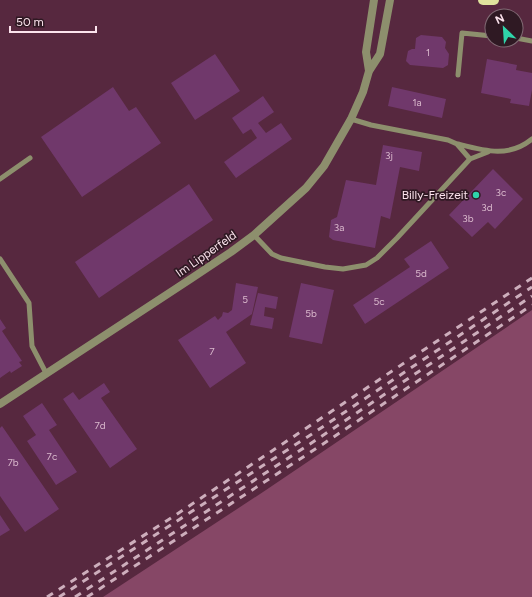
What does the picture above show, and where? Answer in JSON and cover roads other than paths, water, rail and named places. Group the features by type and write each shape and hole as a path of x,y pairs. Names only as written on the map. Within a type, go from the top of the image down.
{"main road":[{"path":"483,0 494,0"}],"street":[{"name":"Im Lipperfeld","path":"369,71 366,52 374,0"},
{"name":"Im Lipperfeld","path":"0,404 189,280 254,235 306,188 324,166 351,119 369,71 380,54 390,0"}],"lane":[{"path":"458,75 462,33 484,35"},
{"path":"351,119 371,125 448,140 457,144 485,151 500,152 516,148 532,139"},
{"path":"457,144 470,159"},
{"path":"254,235 272,254 281,258 325,267 344,269 366,265 377,258 397,238 470,159 492,151"},
{"path":"0,179 30,158"},
{"path":"0,259 29,303 32,346 46,373"}],"railway":[{"path":"47,597 168,520 532,278"},
{"path":"59,597 312,434 532,287"},
{"path":"75,597 316,440 532,296"},
{"path":"87,597 320,446 532,305"}],"place":[{"name":"Billy-Freizeit","path":"476,195"}]}
